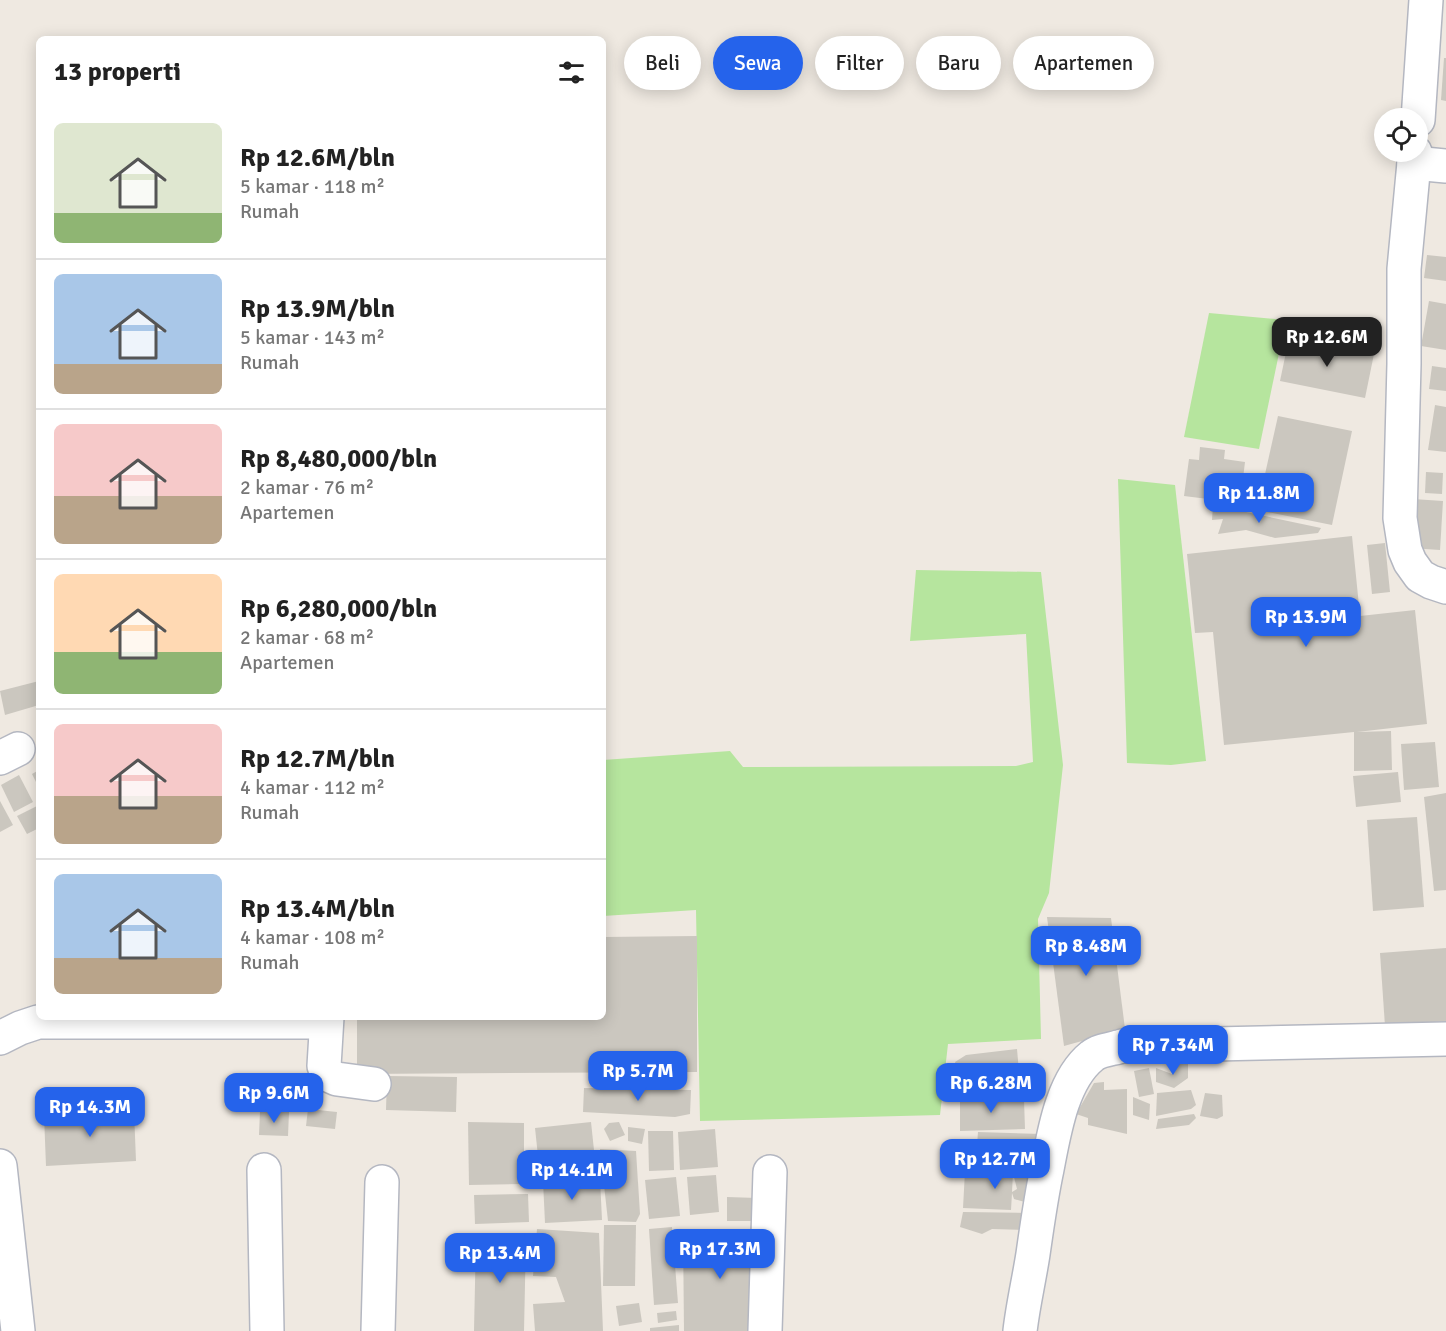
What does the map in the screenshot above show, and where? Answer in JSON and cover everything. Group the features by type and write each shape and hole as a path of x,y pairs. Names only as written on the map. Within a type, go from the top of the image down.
{"street":[{"path":"1419,108 1426,0"},
{"path":"1425,162 1404,269 1400,518 1405,550 1410,562 1420,576 1446,586"},
{"path":"0,1038 38,1022 230,1020"},
{"path":"326,1020 324,1066 328,1075 337,1079 374,1084"},
{"path":"1020,1331 1054,1129 1071,1085 1081,1068 1094,1054 1122,1046 1446,1039"},
{"path":"0,1166 18,1331"},
{"path":"264,1170 267,1331"},
{"path":"765,1331 770,1172"},
{"path":"378,1331 382,1182"}],"green space":[{"path":"1209,313 1286,320 1259,449 1184,437"},
{"path":"1118,479 1175,485 1206,761 1171,765 1127,763"},
{"path":"916,570 1041,572 1063,765 1049,893 1038,919 1041,1039 948,1044 940,1115 700,1121 696,910 606,916 606,760 730,751 743,767 1016,766 1033,762 1026,634 910,641"}],"building":[{"path":"1444,58 1446,58 1446,101 1441,100"},
{"path":"1427,255 1446,257 1446,281 1424,278"},
{"path":"1429,301 1446,304 1446,350 1421,346"},
{"path":"1289,338 1374,354 1365,398 1280,381"},
{"path":"1432,366 1446,368 1446,391 1429,389"},
{"path":"1435,405 1446,407 1446,452 1428,450"},
{"path":"1278,416 1352,431 1332,525 1257,510"},
{"path":"1200,447 1225,450 1224,459 1245,462 1240,503 1184,496 1189,459 1199,460"},
{"path":"1426,472 1443,473 1442,494 1425,493"},
{"path":"1413,499 1443,501 1440,550 1410,548"},
{"path":"1213,505 1321,528 1318,533 1275,538 1246,530 1218,534 1223,519 1212,520"},
{"path":"1352,536 1360,616 1415,610 1427,724 1357,732 1391,731 1392,770 1354,771 1354,732 1224,745 1213,632 1195,633 1187,554"},
{"path":"1385,543 1390,592 1372,594 1367,545"},
{"path":"36,682 36,706 5,715 0,691"},
{"path":"1435,742 1439,787 1404,790 1401,744"},
{"path":"1398,772 1401,802 1356,807 1353,776"},
{"path":"19,775 33,802 14,812 1,785"},
{"path":"1446,793 1446,890 1434,891 1424,797"},
{"path":"0,801 13,825 0,832"},
{"path":"36,806 36,830 27,834 17,816"},
{"path":"1417,817 1424,907 1373,911 1367,820"},
{"path":"1047,917 1111,918 1125,1029 1064,1046"},
{"path":"697,936 697,1072 357,1074 357,1020 606,1020 606,937"},
{"path":"1446,948 1446,1021 1385,1026 1380,953"},
{"path":"1017,1049 1020,1083 961,1086 955,1062 966,1055"},
{"path":"1188,1063 1188,1078 1174,1088 1156,1082 1156,1068 1172,1074 1176,1064"},
{"path":"1149,1068 1154,1094 1139,1097 1134,1071"},
{"path":"387,1076 457,1077 456,1112 386,1110"},
{"path":"1104,1082 1104,1090 1127,1089 1127,1134 1088,1125 1088,1118 1076,1114 1094,1083"},
{"path":"584,1088 691,1090 690,1114 675,1117 583,1112"},
{"path":"1191,1090 1196,1105 1191,1109 1156,1116 1157,1093"},
{"path":"1205,1093 1222,1095 1223,1116 1217,1119 1200,1116"},
{"path":"960,1096 1024,1100 1025,1129 960,1131"},
{"path":"1133,1097 1150,1104 1149,1120 1133,1115"},
{"path":"308,1109 337,1112 335,1129 306,1126"},
{"path":"134,1111 136,1161 46,1166 44,1115"},
{"path":"260,1111 289,1112 288,1136 259,1135"},
{"path":"1194,1114 1196,1118 1189,1125 1156,1129 1158,1119"},
{"path":"468,1122 524,1123 524,1184 469,1185"},
{"path":"591,1122 596,1169 540,1175 535,1128"},
{"path":"619,1122 625,1135 610,1141 604,1129 609,1123"},
{"path":"628,1127 645,1129 642,1144 628,1141"},
{"path":"715,1129 718,1167 680,1170 678,1132"},
{"path":"648,1131 673,1131 674,1170 649,1171"},
{"path":"978,1132 1041,1134 1041,1160 976,1158"},
{"path":"600,1149 636,1151 640,1214 636,1222 608,1221"},
{"path":"965,1171 1013,1173 1012,1192 1017,1189 1014,1177 1032,1178 1035,1205 1014,1199 1012,1193 1011,1210 963,1208"},
{"path":"716,1175 719,1212 690,1215 687,1177"},
{"path":"676,1177 680,1216 649,1219 645,1180"},
{"path":"600,1179 602,1220 545,1223 543,1181"},
{"path":"528,1194 529,1222 475,1224 474,1195"},
{"path":"727,1197 757,1198 756,1221 727,1221"},
{"path":"963,1212 1030,1213 1029,1230 992,1229 982,1234 960,1227"},
{"path":"604,1225 636,1225 635,1286 603,1286"},
{"path":"672,1227 678,1303 654,1305 649,1229"},
{"path":"537,1229 599,1233 603,1331 535,1331 533,1304 565,1302 556,1277 533,1276"},
{"path":"756,1229 758,1331 684,1331 683,1230"},
{"path":"476,1237 526,1237 524,1331 474,1331"},
{"path":"639,1303 642,1322 619,1326 616,1306"},
{"path":"676,1311 677,1320 658,1323 657,1313"},
{"path":"679,1325 679,1331 650,1331 650,1328"}]}
